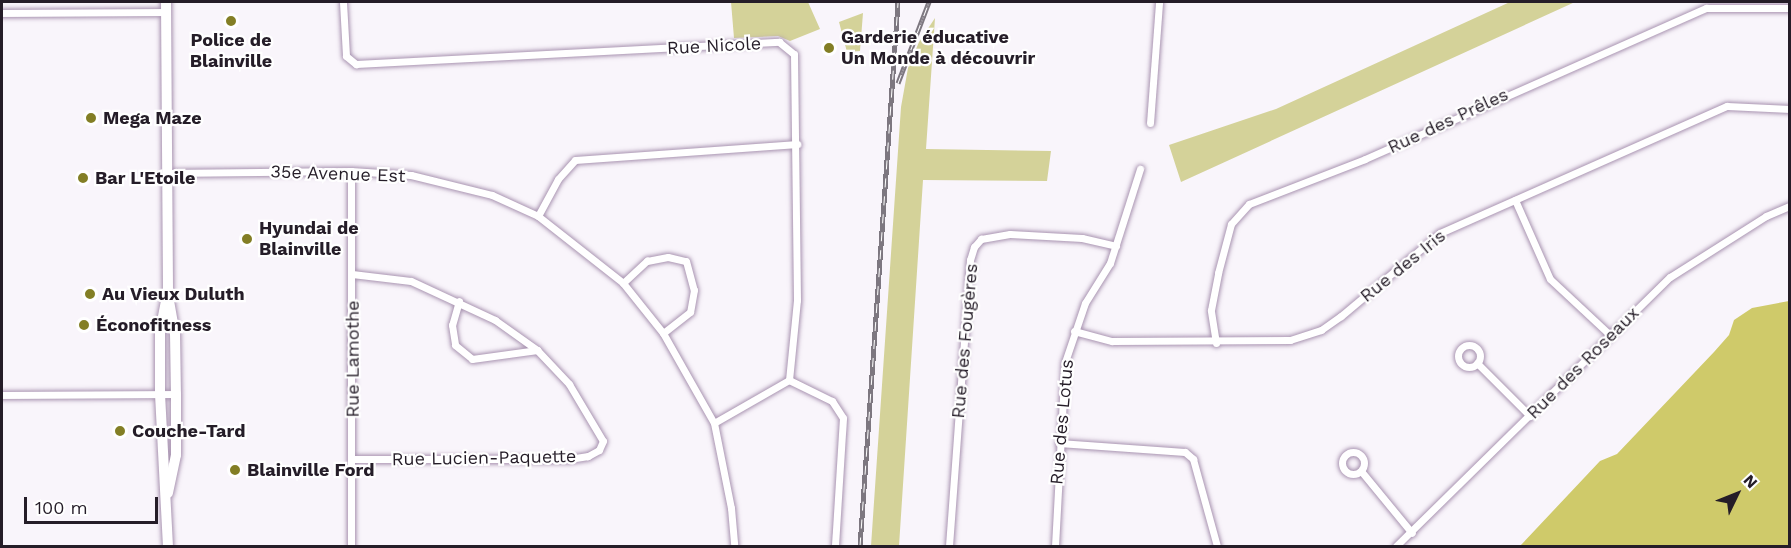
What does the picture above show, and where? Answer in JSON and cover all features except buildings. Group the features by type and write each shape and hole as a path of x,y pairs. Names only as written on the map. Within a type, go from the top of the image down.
{"main road":[{"path":"166,7 168,295 175,333 176,394 176,455 168,493"},
{"path":"168,295 160,332 161,455 168,493 168,546"}],"street":[{"name":"Rue Nicole","path":"343,2 343,45 346,56 356,64 779,42 794,54 797,144 797,300 789,380"},
{"path":"1150,123 1159,2"},
{"path":"2,13 166,7"},
{"name":"Rue des Prêles","path":"1216,344 1211,310 1218,273 1231,224 1249,204 1365,159 1706,8 1790,8"},
{"name":"Rue des Iris","path":"1074,331 1112,341 1216,344 1290,340 1321,330 1440,233 1726,106 1790,109"},
{"path":"538,216 558,179 575,160 797,144"},
{"name":"Rue des Lotus","path":"1055,546 1065,362 1074,331 1116,246 1140,169"},
{"name":"35e Avenue Est","path":"167,172 351,171 452,183 492,195 538,216 623,283 663,333 714,423 731,508 734,546"},
{"name":"Rue Lamothe","path":"351,171 353,459 351,546"},
{"path":"1515,200 1550,279 1609,334"},
{"name":"Rue des Roseaux","path":"1396,546 1412,533 1530,416 1609,334 1670,277 1766,216 1790,206"},
{"name":"Rue des Fougères","path":"949,546 969,260 974,247 981,238 1010,234 1082,238 1116,246"},
{"path":"623,283 647,261 668,257 686,261 694,290 690,312 663,333"},
{"name":"Rue Lucien-Paquette","path":"352,274 411,280 495,320 537,350 568,384 603,441 600,450 569,459 353,459"},
{"path":"459,301 452,325 455,345 472,359 537,350"},
{"path":"1477,363 1530,416"},
{"path":"714,423 789,380 832,401 843,418 835,546"},
{"path":"2,395 176,394"},
{"path":"1059,443 1185,452 1193,459 1217,546"},
{"path":"1361,471 1412,533"}],"shaded area":[{"path":"731,2 808,2 820,29 790,41 778,36 734,38"},
{"path":"1510,2 1575,2 1181,182 1169,145 1276,109"},
{"path":"863,13 860,51 847,52 839,22"},
{"path":"935,18 926,149 1051,151 1047,181 923,180 899,546 871,546 901,107 908,68 919,42"},
{"path":"1789,301 1789,546 1520,546 1600,461 1617,454 1714,352 1729,335 1734,320 1752,308"}],"railway":[{"path":"860,546 898,2"},
{"path":"898,83 929,2"}],"place":[{"name":"Police de Blainville","path":"231,21"},
{"name":"Garderie éducative Un Monde à découvrir","path":"829,48"},
{"name":"Mega Maze","path":"91,118"},
{"name":"Bar L'Etoile","path":"83,178"},
{"name":"Hyundai de Blainville","path":"247,239"},
{"name":"Au Vieux Duluth","path":"90,294"},
{"name":"Éconofitness","path":"84,325"},
{"name":"Couche-Tard","path":"120,431"},
{"name":"Blainville Ford","path":"235,470"}]}
